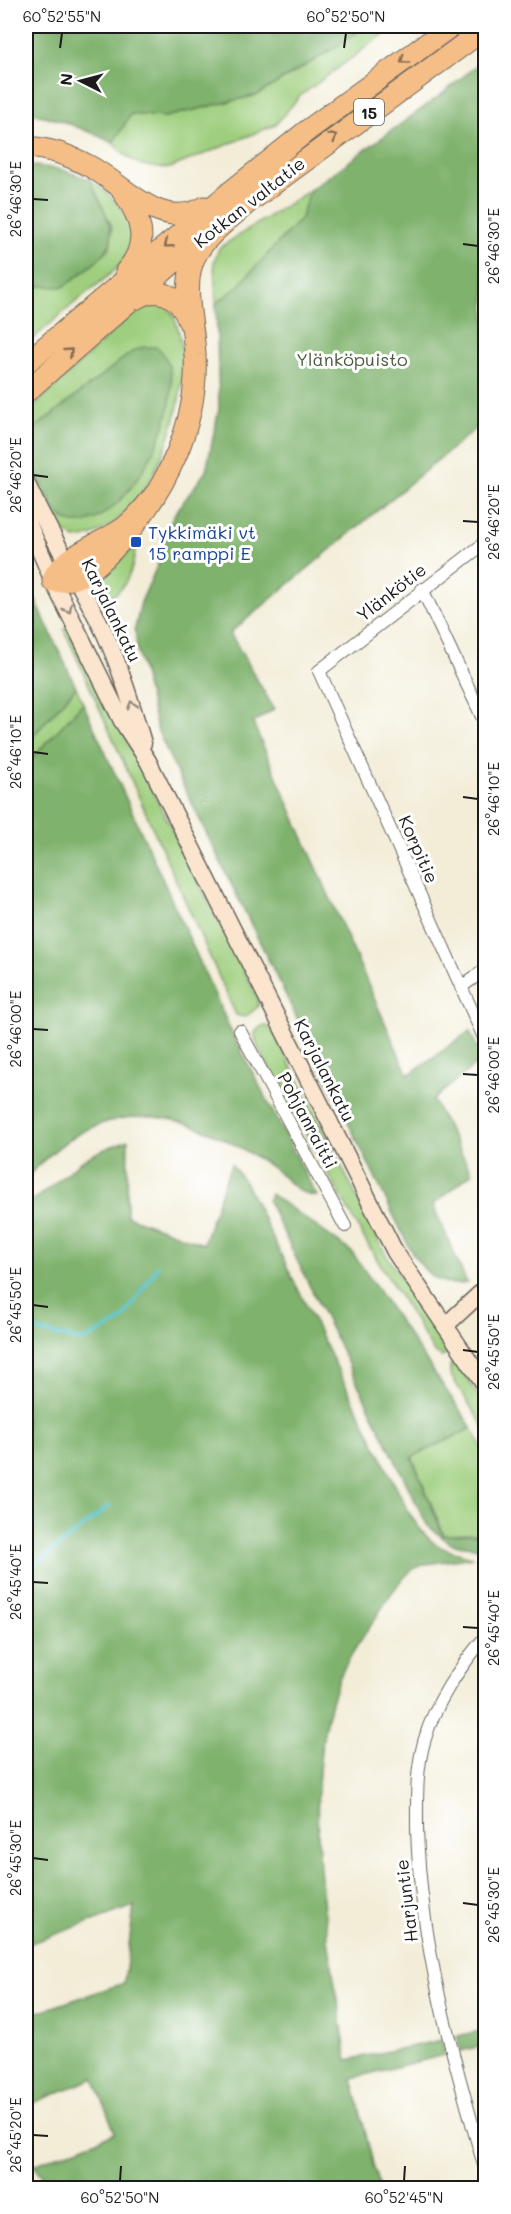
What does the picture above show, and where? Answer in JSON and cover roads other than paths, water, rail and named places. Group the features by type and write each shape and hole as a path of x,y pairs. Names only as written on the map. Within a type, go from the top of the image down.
{"highway":[{"name":"Kotkan valtatie","path":"26,363 96,302 229,193 325,118 451,26"},
{"name":"Kotkan valtatie","path":"26,392 177,258 253,198 486,28"},
{"path":"26,147 76,159 160,212 178,216 198,211 229,193"},
{"path":"96,302 135,260 142,241 139,219 121,189"},
{"path":"52,581 57,569 71,570 138,514 156,493 175,457 187,421 195,373 189,284 193,261 204,244 253,198"},
{"path":"117,311 148,292 164,293 183,307 194,337"}],"main road":[{"name":"Karjalankatu","path":"26,482 43,520 71,570 120,669 148,761"},
{"name":"Karjalankatu","path":"26,518 52,581 122,721 148,761 395,1252 486,1386"},
{"path":"445,1326 486,1288"}],"street":[{"name":"Ylänkötie","path":"319,671 486,542"},
{"path":"423,589 486,725"},
{"name":"Korpitie","path":"319,671 486,1042"},
{"path":"461,987 486,969"},
{"name":"Pohjanraitti","path":"240,1031 345,1226"},
{"name":"Harjuntie","path":"486,1636 450,1684 430,1722 419,1765 417,1811 421,1891 436,1982 449,2045 486,2172"}],"waterway":[{"path":"26,1328 83,1341 122,1320 158,1266"},
{"path":"26,1572 109,1506"}],"place":[{"name":"Tykkimäki vt 15 ramppi E","path":"136,542"}],"park label":[{"name":"Ylänköpuisto","path":"352,359"}]}
